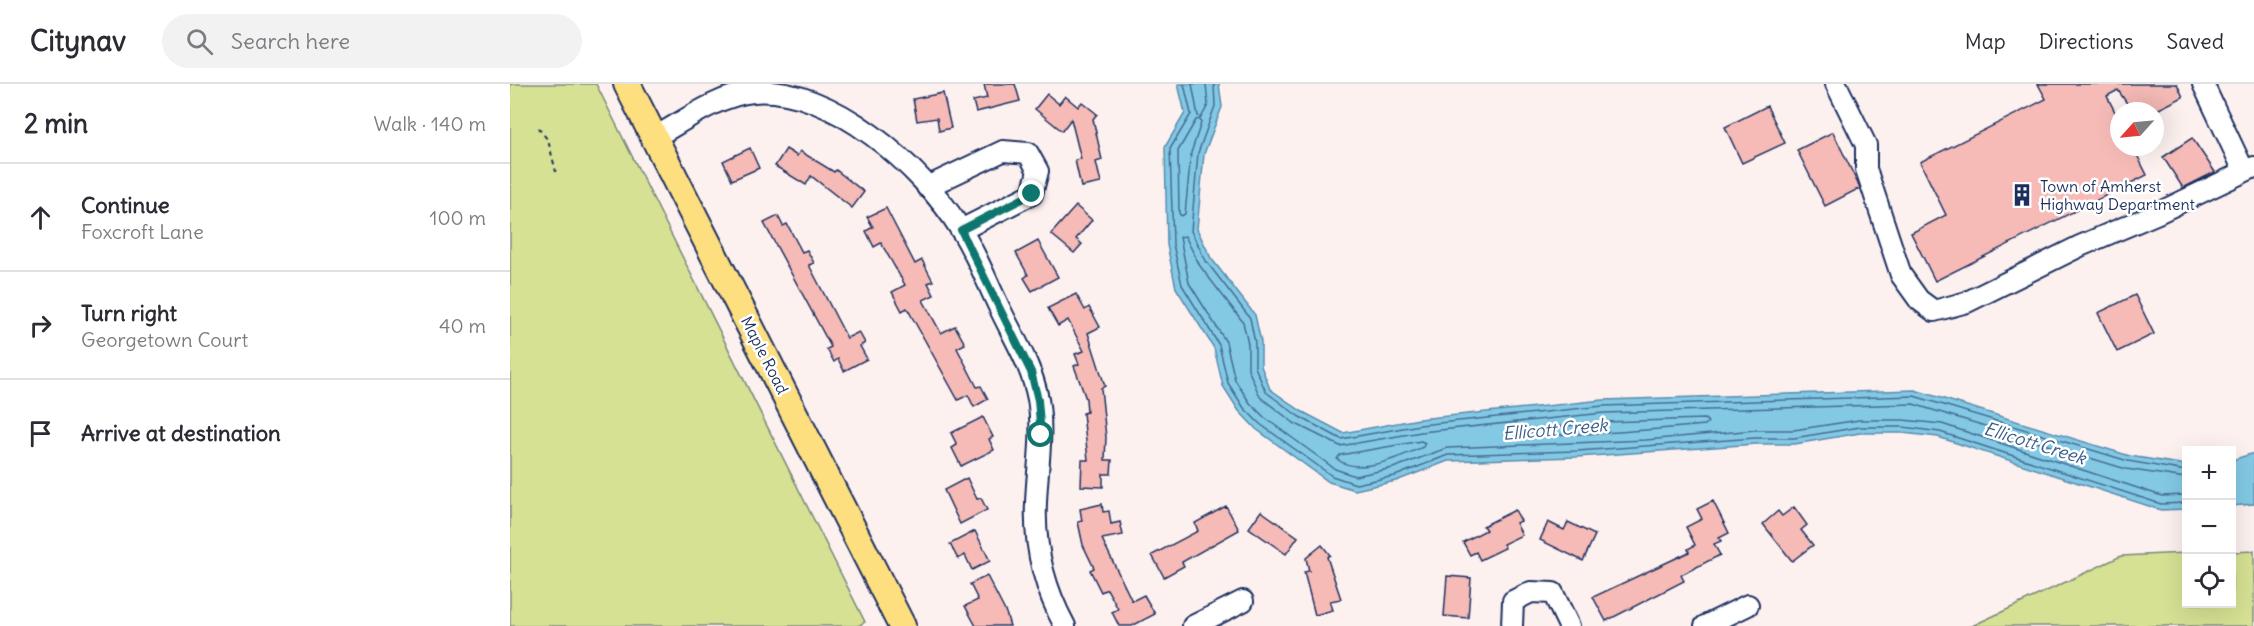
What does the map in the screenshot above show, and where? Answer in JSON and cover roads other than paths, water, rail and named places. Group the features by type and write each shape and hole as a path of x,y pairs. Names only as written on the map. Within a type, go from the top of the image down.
{"main road":[{"name":"Maple Road","path":"627,84 902,626"}],"street":[{"path":"1836,84 1866,145 1866,169 1901,275 1919,300 1934,311 1967,302 2080,246 2158,213 2249,169 2203,84"},
{"path":"655,137 729,98 752,92 771,92 814,103 861,127 903,160 927,187 961,230 1031,372 1038,400 1041,435 1036,505 1037,538 1048,588 1065,626"},
{"path":"927,187 1003,151 1028,153 1038,171 1032,194 961,230"},
{"path":"1512,626 1513,601 1531,592 1552,593 1569,626"},
{"path":"1193,626 1243,601"},
{"path":"1705,626 1748,605"}],"water":[{"name":"Ellicott Creek","path":"1178,84 1219,84 1222,107 1204,154 1197,229 1211,258 1255,315 1261,342 1261,366 1270,389 1301,411 1343,433 1419,419 1603,400 1915,390 2130,456 2182,464 2182,509 2161,510 1938,437 1903,433 1860,433 1795,444 1756,444 1577,457 1448,461 1396,481 1355,490 1329,482 1256,429 1239,411 1223,386 1214,348 1176,288 1167,245 1165,147 1185,113"},
{"path":"2254,453 2254,504 2236,506 2236,459"}],"place":[{"name":"Town of Amherst Highway Department","path":"2022,195"}]}
